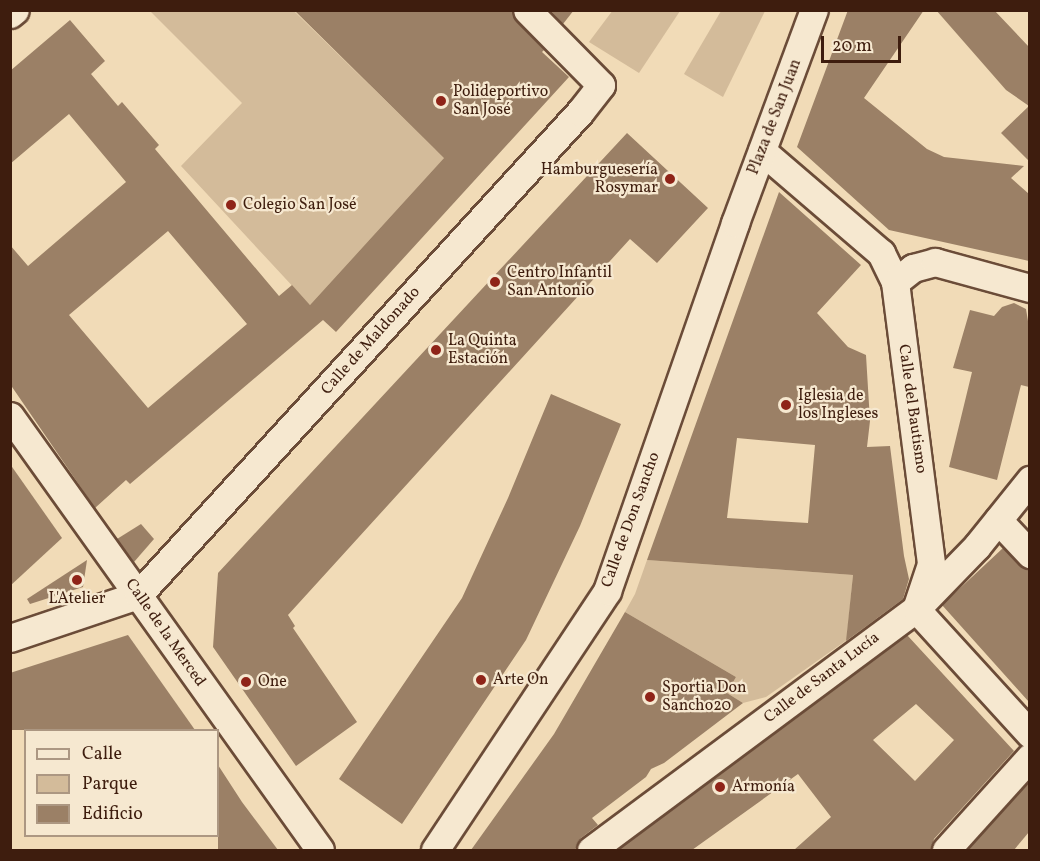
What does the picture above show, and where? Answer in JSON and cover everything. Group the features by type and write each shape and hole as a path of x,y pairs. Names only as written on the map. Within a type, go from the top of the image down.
{"street":[{"path":"10,14 15,10"},
{"name":"Calle de Maldonado","path":"138,595 572,121 601,85 526,10"},
{"name":"Plaza de San Juan","path":"735,223 814,10"},
{"name":"Calle del Bautismo","path":"762,151 881,253 895,282 931,564 916,609"},
{"name":"Calle de Don Sancho","path":"435,850 607,591 735,223"},
{"path":"895,282 913,268 935,262 1029,288"},
{"name":"Calle de la Merced","path":"10,416 320,850"},
{"name":"Calle de Santa Lucía","path":"591,850 916,609 977,546 1029,480"},
{"path":"998,520 1029,554"},
{"path":"929,535 947,547 977,546"},
{"path":"10,638 138,595"},
{"path":"916,609 1029,734"},
{"path":"945,850 1029,757"}],"green space":[{"path":"613,10 680,11 639,73 589,42"},
{"path":"150,11 294,11 445,157 310,305 181,166 242,103"},
{"path":"721,11 765,11 723,97 684,74"},
{"path":"647,560 853,575 847,635 881,616 766,697 743,703 727,693 736,677 625,612 635,594"}],"building":[{"path":"294,10 512,10 516,21 544,50 542,52 569,77 336,332 323,320 130,484 126,480 95,508 10,384 10,245 28,266 126,182 69,114 10,164 10,71 70,20 105,61 91,74 118,106 122,102 159,145 155,149 279,296 292,285 310,305 444,158","holes":["168,231 247,324 148,408 69,315"]},
{"path":"550,10 574,10 563,24"},
{"path":"848,10 924,10 864,98 927,149 944,157 1024,166 1011,178 1029,194 1029,261 889,230 797,147"},
{"path":"936,10 994,10 1029,47 1029,106 1006,90"},
{"path":"1029,106 1029,161 1001,133"},
{"path":"627,133 708,208 657,263 630,239 288,615 295,626 293,628 357,722 296,766 213,647 218,573"},
{"name":"Iglesia de los Ingleses","path":"779,192 861,265 817,313 848,347 866,355 870,421 867,447 890,446 909,579 903,599 846,641 853,575 647,560","holes":["737,438 815,445 808,523 727,518"]},
{"path":"1014,303 1026,309 1029,327 1029,387 1021,385 997,480 949,467 972,372 953,368 970,310 994,316 1002,307"},
{"path":"551,394 621,424 580,526 526,640 402,824 339,779 462,598 508,498"},
{"path":"10,464 62,538 10,586"},
{"path":"141,524 154,539 134,562 117,539"},
{"path":"1003,548 1019,565 1029,569 1029,702 942,605"},
{"path":"87,560 83,587 30,604 27,599"},
{"path":"625,612 736,677 727,693 743,703 664,763 651,769 646,777 592,818 598,825 581,838 575,850 471,850 554,734"},
{"path":"128,635 194,729 10,730 10,673"},
{"path":"907,635 1014,751 934,839 931,850 794,850 831,817 798,774 692,850 617,850","holes":["916,704 954,740 915,781 873,740"]},
{"path":"219,767 278,850 218,850 219,837"},
{"path":"1029,781 1029,832 1014,850 967,850"}],"place":[{"name":"Polideportivo San José","path":"441,101"},
{"name":"Hamburguesería Rosymar","path":"670,179"},
{"name":"Colegio San José","path":"231,205"},
{"name":"Centro Infantil San Antonio","path":"495,282"},
{"name":"La Quinta Estación","path":"436,350"},
{"name":"Iglesia de los Ingleses","path":"786,405"},
{"name":"L'Atelier","path":"77,580"},
{"name":"Arte On","path":"481,680"},
{"name":"One","path":"246,682"},
{"name":"Sportia Don Sancho20","path":"650,697"},
{"name":"Armonía","path":"720,787"}]}
